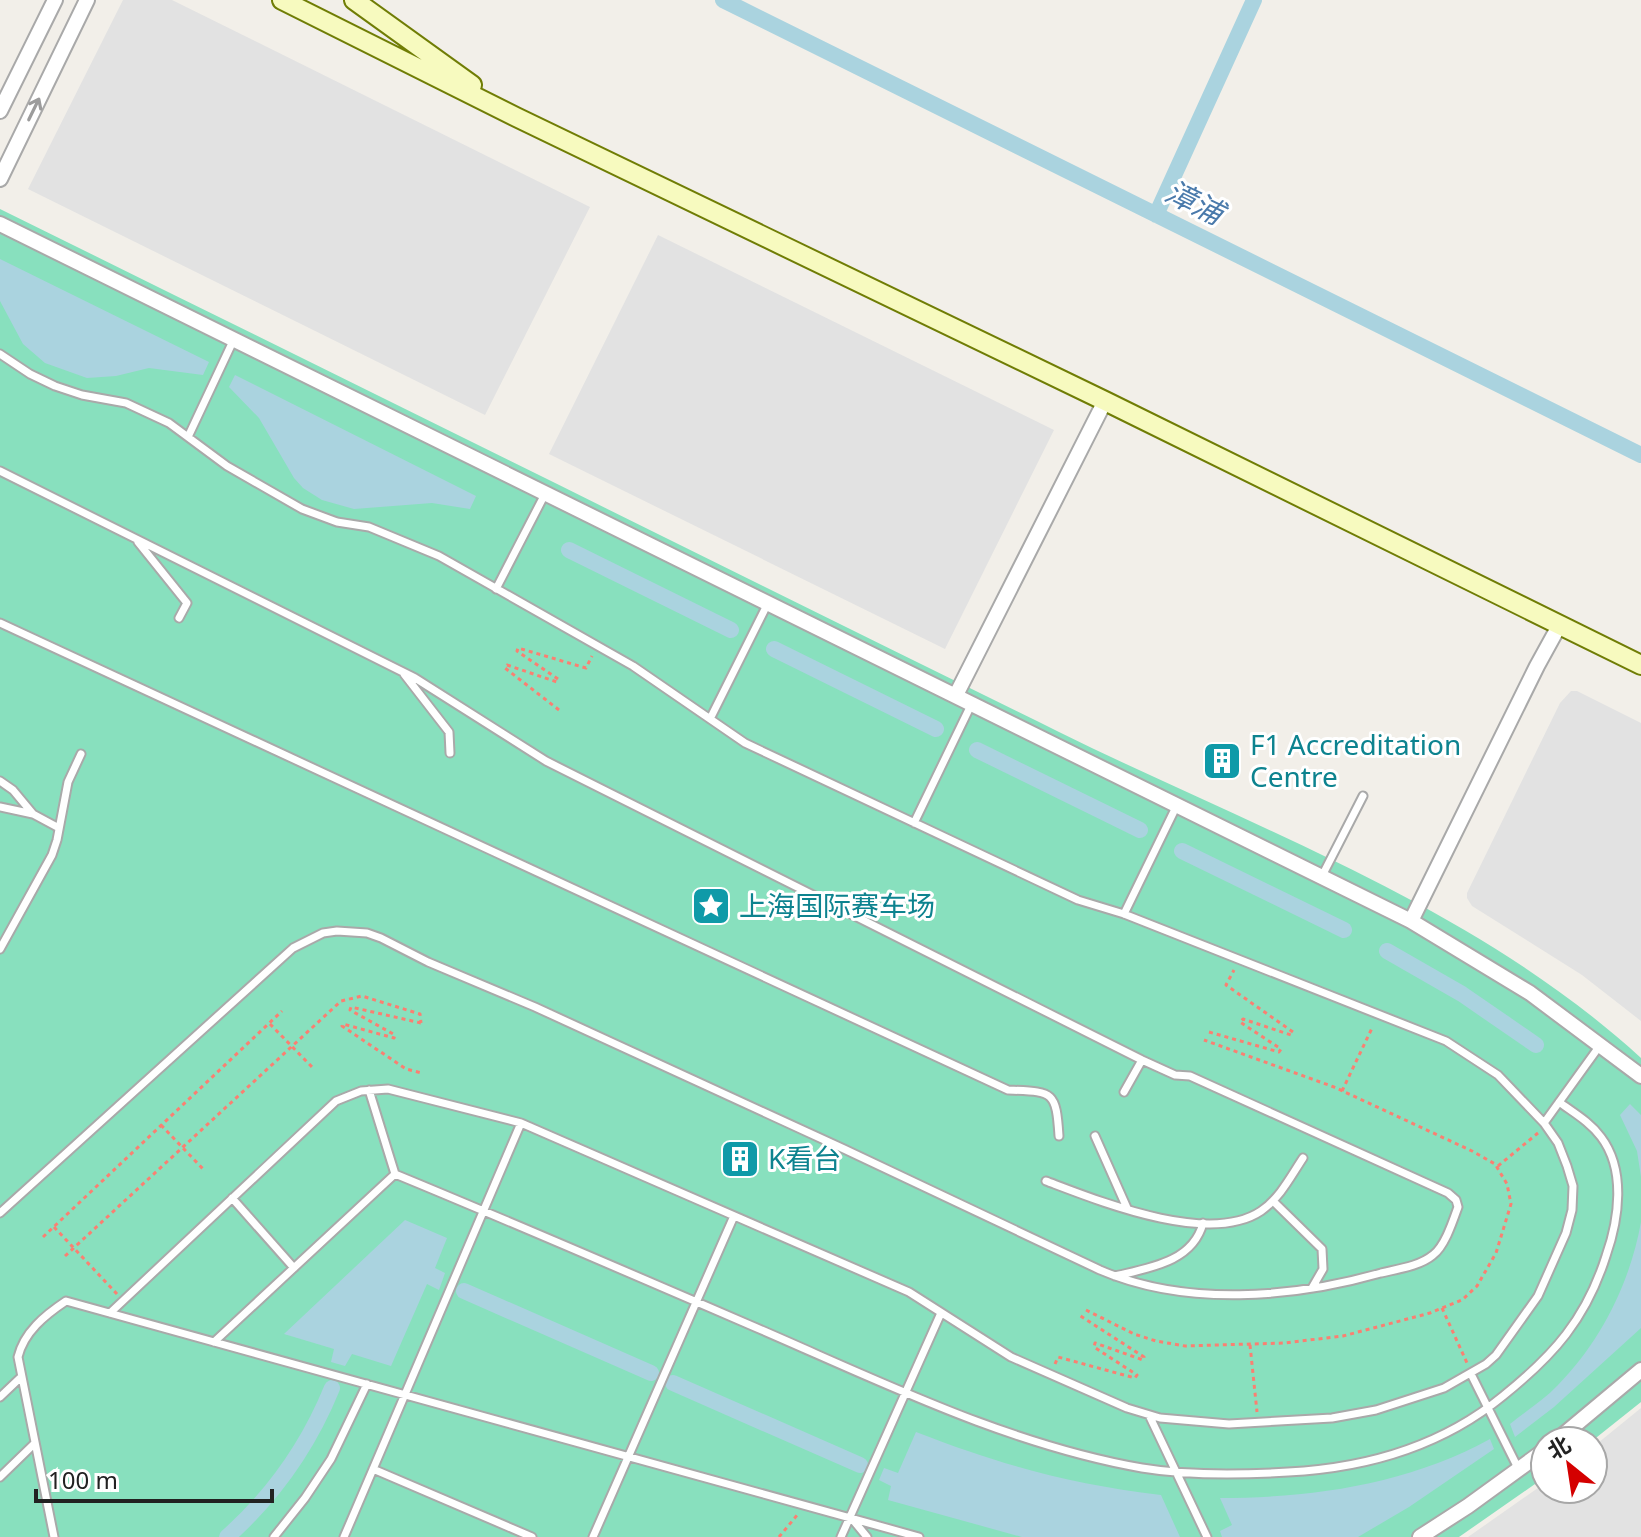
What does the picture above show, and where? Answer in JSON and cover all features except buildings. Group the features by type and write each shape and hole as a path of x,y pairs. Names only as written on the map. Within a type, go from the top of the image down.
{"street":[{"path":"0,111 55,0"},
{"path":"0,179 87,0"},
{"path":"282,0 1641,665"},
{"path":"354,0 516,117"},
{"path":"0,224 1411,921 1505,976 1641,1076"},
{"path":"956,695 1105,401"},
{"path":"1411,921 1559,626"},
{"path":"1575,1425 1641,1370"},
{"path":"1420,1537 1529,1462"}],"lane":[{"path":"188,437 234,339"},
{"path":"0,354 55,386 82,395 126,403 169,423 227,466 302,509 337,522 369,527 439,556 633,666 745,743 1078,900 1124,914 1446,1041 1498,1075 1544,1123 1558,1143 1573,1186 1572,1210 1566,1233 1538,1296 1496,1355 1471,1374 1444,1388 1376,1410 1332,1418 1259,1423 1185,1422 1127,1408 1011,1357 909,1292 521,1123 388,1089 349,1094 336,1101 110,1313"},
{"path":"0,471 403,672 546,761 1142,1060 1175,1075 1190,1076 1440,1190 1456,1200 1458,1210 1434,1255 1372,1276 1312,1288 1231,1294 1195,1293 1138,1285 535,1007 428,962 381,938 353,931 323,933 293,948 0,1213"},
{"path":"496,589 545,494"},
{"path":"137,540 187,603 179,618"},
{"path":"710,719 768,603"},
{"path":"0,623 1008,1090 1033,1091 1048,1096 1057,1106 1059,1136"},
{"path":"403,672 449,732 450,753"},
{"path":"914,823 972,703"},
{"path":"0,949 48,864 68,782 81,754"},
{"path":"0,781 13,790 33,814"},
{"path":"1322,876 1363,796"},
{"path":"1124,914 1177,805"},
{"path":"0,807 33,814 59,828"},
{"path":"1544,1123 1601,1044"},
{"path":"1124,1092 1142,1060"},
{"path":"369,1090 395,1174"},
{"path":"395,1174 906,1392 1042,1442 1143,1468 1176,1472 1269,1473 1339,1467 1411,1449 1467,1423 1541,1364 1570,1332 1593,1292 1613,1233 1618,1197 1607,1147 1593,1128 1559,1102"},
{"path":"344,1537 521,1123"},
{"path":"1095,1136 1127,1208"},
{"path":"1046,1181 1179,1222 1203,1223 1245,1218 1264,1209 1303,1158"},
{"path":"214,1342 395,1174"},
{"path":"232,1198 294,1268"},
{"path":"1273,1201 1322,1249 1323,1269 1312,1288"},
{"path":"593,1537 734,1216"},
{"path":"1115,1276 1154,1266 1190,1248 1200,1235 1203,1223"},
{"path":"54,1537 18,1357 19,1350 37,1323 66,1301 919,1537"},
{"path":"841,1537 941,1313"},
{"path":"1471,1374 1519,1470"},
{"path":"0,1397 20,1378"},
{"path":"274,1537 331,1459 367,1384"},
{"path":"1149,1415 1207,1537"},
{"path":"0,1477 34,1444"},
{"path":"373,1469 532,1537"},
{"path":"850,1517 868,1537 874,1530 888,1528"}],"path":[{"path":"559,710 505,668 507,665 557,682 558,679 517,651 518,648 586,668 598,646"},
{"path":"1209,1032 1279,1052 1281,1049 1240,1022 1243,1019 1291,1035 1293,1032 1226,985 1239,959"},
{"path":"65,1256 334,1005 362,996 420,1014 421,1023 351,1007 350,1010 395,1035 394,1038 342,1026 406,1069 422,1073"},
{"path":"43,1237 282,1011"},
{"path":"1342,1091 1378,1014"},
{"path":"269,1023 312,1067"},
{"path":"1086,1310 1112,1325 1156,1341 1185,1346 1250,1345 1343,1336 1462,1300 1477,1286 1504,1232 1511,1194 1497,1166 1472,1151 1342,1091 1204,1040"},
{"path":"161,1125 204,1170"},
{"path":"1497,1166 1536,1136"},
{"path":"54,1227 123,1301"},
{"path":"1442,1308 1461,1346"},
{"path":"1051,1375 1058,1357 1135,1378 1137,1375 1094,1347 1095,1343 1143,1360 1144,1357 1079,1315"},
{"path":"1250,1345 1259,1423"},
{"path":"779,1537 805,1505"}],"green space":[{"name":"上海国际赛车场","path":"0,209 1059,732 1362,875 1508,957 1576,1004 1641,1058 1641,1402 1609,1427 1609,1425 1529,1425 1529,1488 1459,1537 0,1537"}],"shaded area":[{"path":"123,0 172,0 590,207 485,415 28,189"},
{"path":"658,235 1054,430 945,649 549,454"},
{"path":"1571,691 1577,691 1641,723 1641,1021 1582,975 1472,906 1467,898 1560,703"},
{"path":"1641,1408 1641,1537 1468,1537 1529,1494 1529,1505 1609,1505 1609,1434"}],"water":[{"path":"0,259 209,362 203,375 149,368 116,376 87,378 45,363 23,344 0,301"},
{"path":"235,375 476,496 470,509 432,503 354,509 322,500 294,478 259,418 229,387"},
{"path":"1630,1104 1641,1115 1641,1177 1637,1151 1620,1115"},
{"path":"405,1220 447,1238 435,1268 445,1273 439,1290 427,1284 391,1366 352,1354 345,1366 331,1362 334,1349 284,1334"},
{"path":"1641,1222 1641,1328 1554,1407 1515,1437 1510,1424 1558,1385 1588,1350 1612,1310 1636,1245"},
{"path":"916,1432 1036,1472 1161,1495 1180,1537 1022,1537 888,1500 891,1486 879,1480 884,1468 898,1473"},
{"path":"1490,1439 1494,1449 1409,1507 1358,1537 1222,1537 1220,1531 1232,1525 1220,1498 1290,1495 1359,1485 1426,1467"}],"waterway":[{"name":"漳浦","path":"723,0 1641,455"},
{"path":"1156,215 1254,0"},
{"path":"569,550 731,630"},
{"path":"774,649 936,729"},
{"path":"977,750 1140,830"},
{"path":"1182,851 1344,930"},
{"path":"1387,951 1462,994 1536,1045"},
{"path":"464,1291 651,1373"},
{"path":"673,1383 860,1465"},
{"path":"227,1537 260,1504 288,1469 323,1410 332,1388"}],"place":[{"name":"F1 Accreditation Centre","path":"1222,761"},
{"name":"上海国际赛车场","path":"711,906"},
{"name":"K看台","path":"740,1159"}]}
